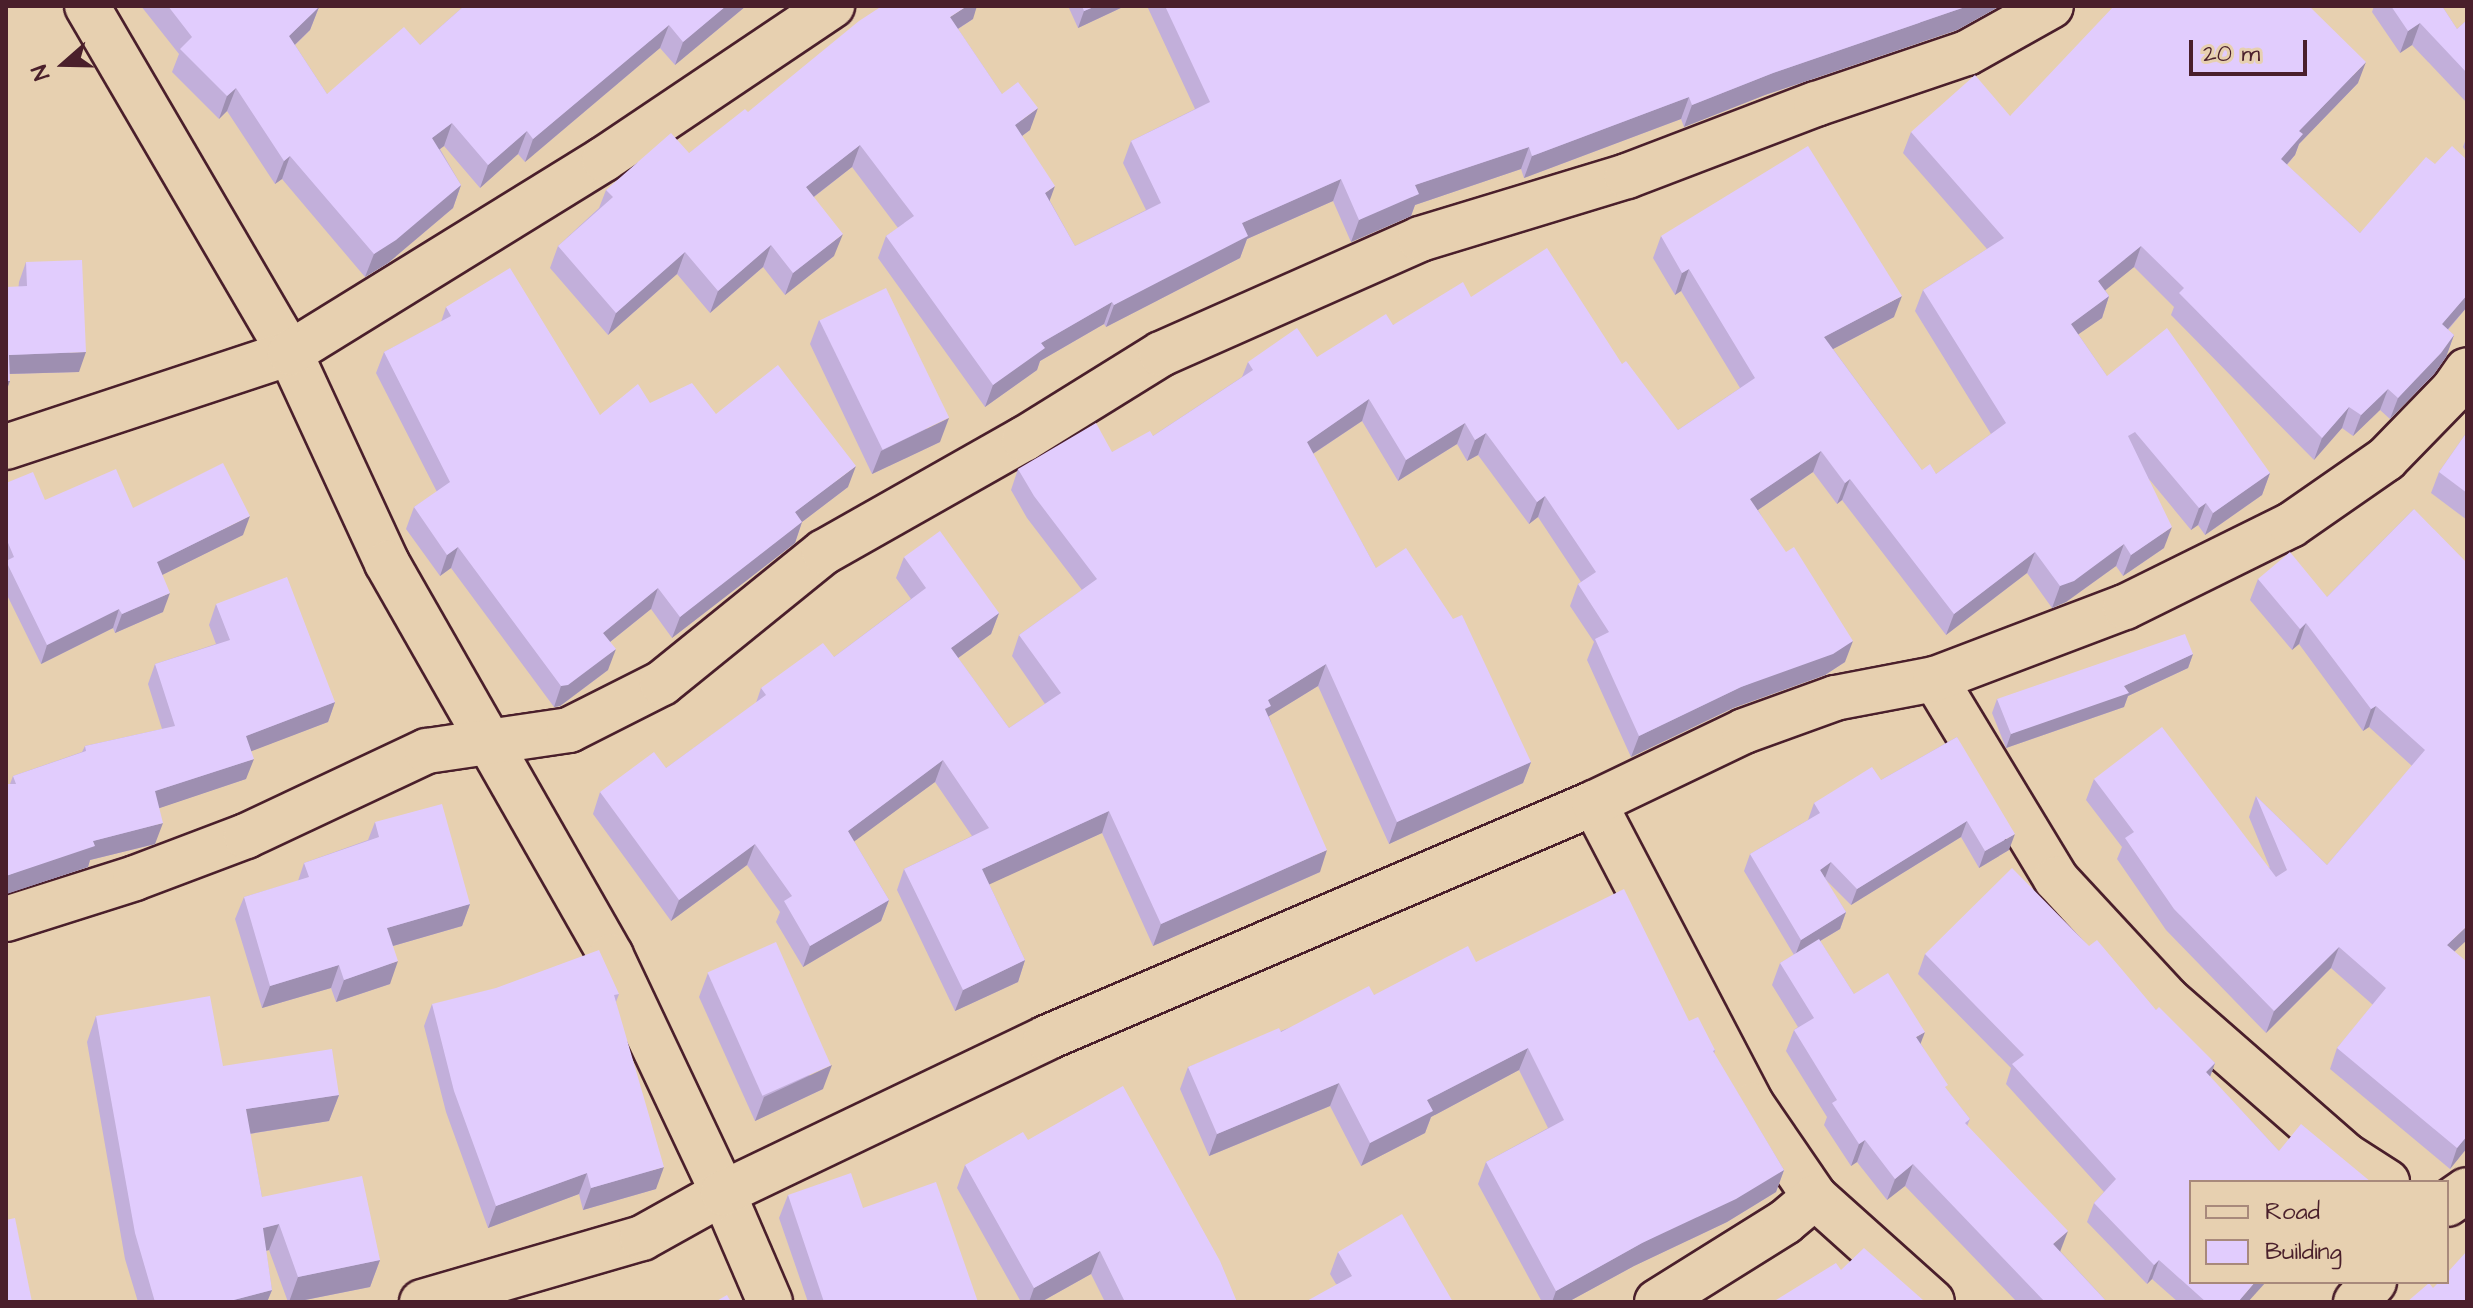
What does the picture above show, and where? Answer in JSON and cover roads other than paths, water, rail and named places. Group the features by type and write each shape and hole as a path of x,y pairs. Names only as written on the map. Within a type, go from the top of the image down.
{"street":[{"path":"87,6 290,353 387,563 611,956 723,1193 770,1302"},
{"path":"6,447 290,353 590,168 832,6"},
{"path":"6,919 135,878 246,836 427,751 569,730 662,683 824,552 1024,439 1161,354 1420,239 1627,176 1816,104 1967,53 2051,6"},
{"path":"422,1302 642,1238 723,1193 1046,1038 1594,803 1744,731 1835,698 1935,679 2125,607 2291,525 2386,459 2453,390 2467,370"},
{"path":"1935,679 2056,879 2167,999 2345,1155 2384,1180"},
{"path":"1594,803 1752,1105 1815,1197 1932,1302"},
{"path":"2449,1203 2467,1190"},
{"path":"1657,1302 1785,1222 1815,1197"},
{"path":"2356,1302 2372,1284"}]}
